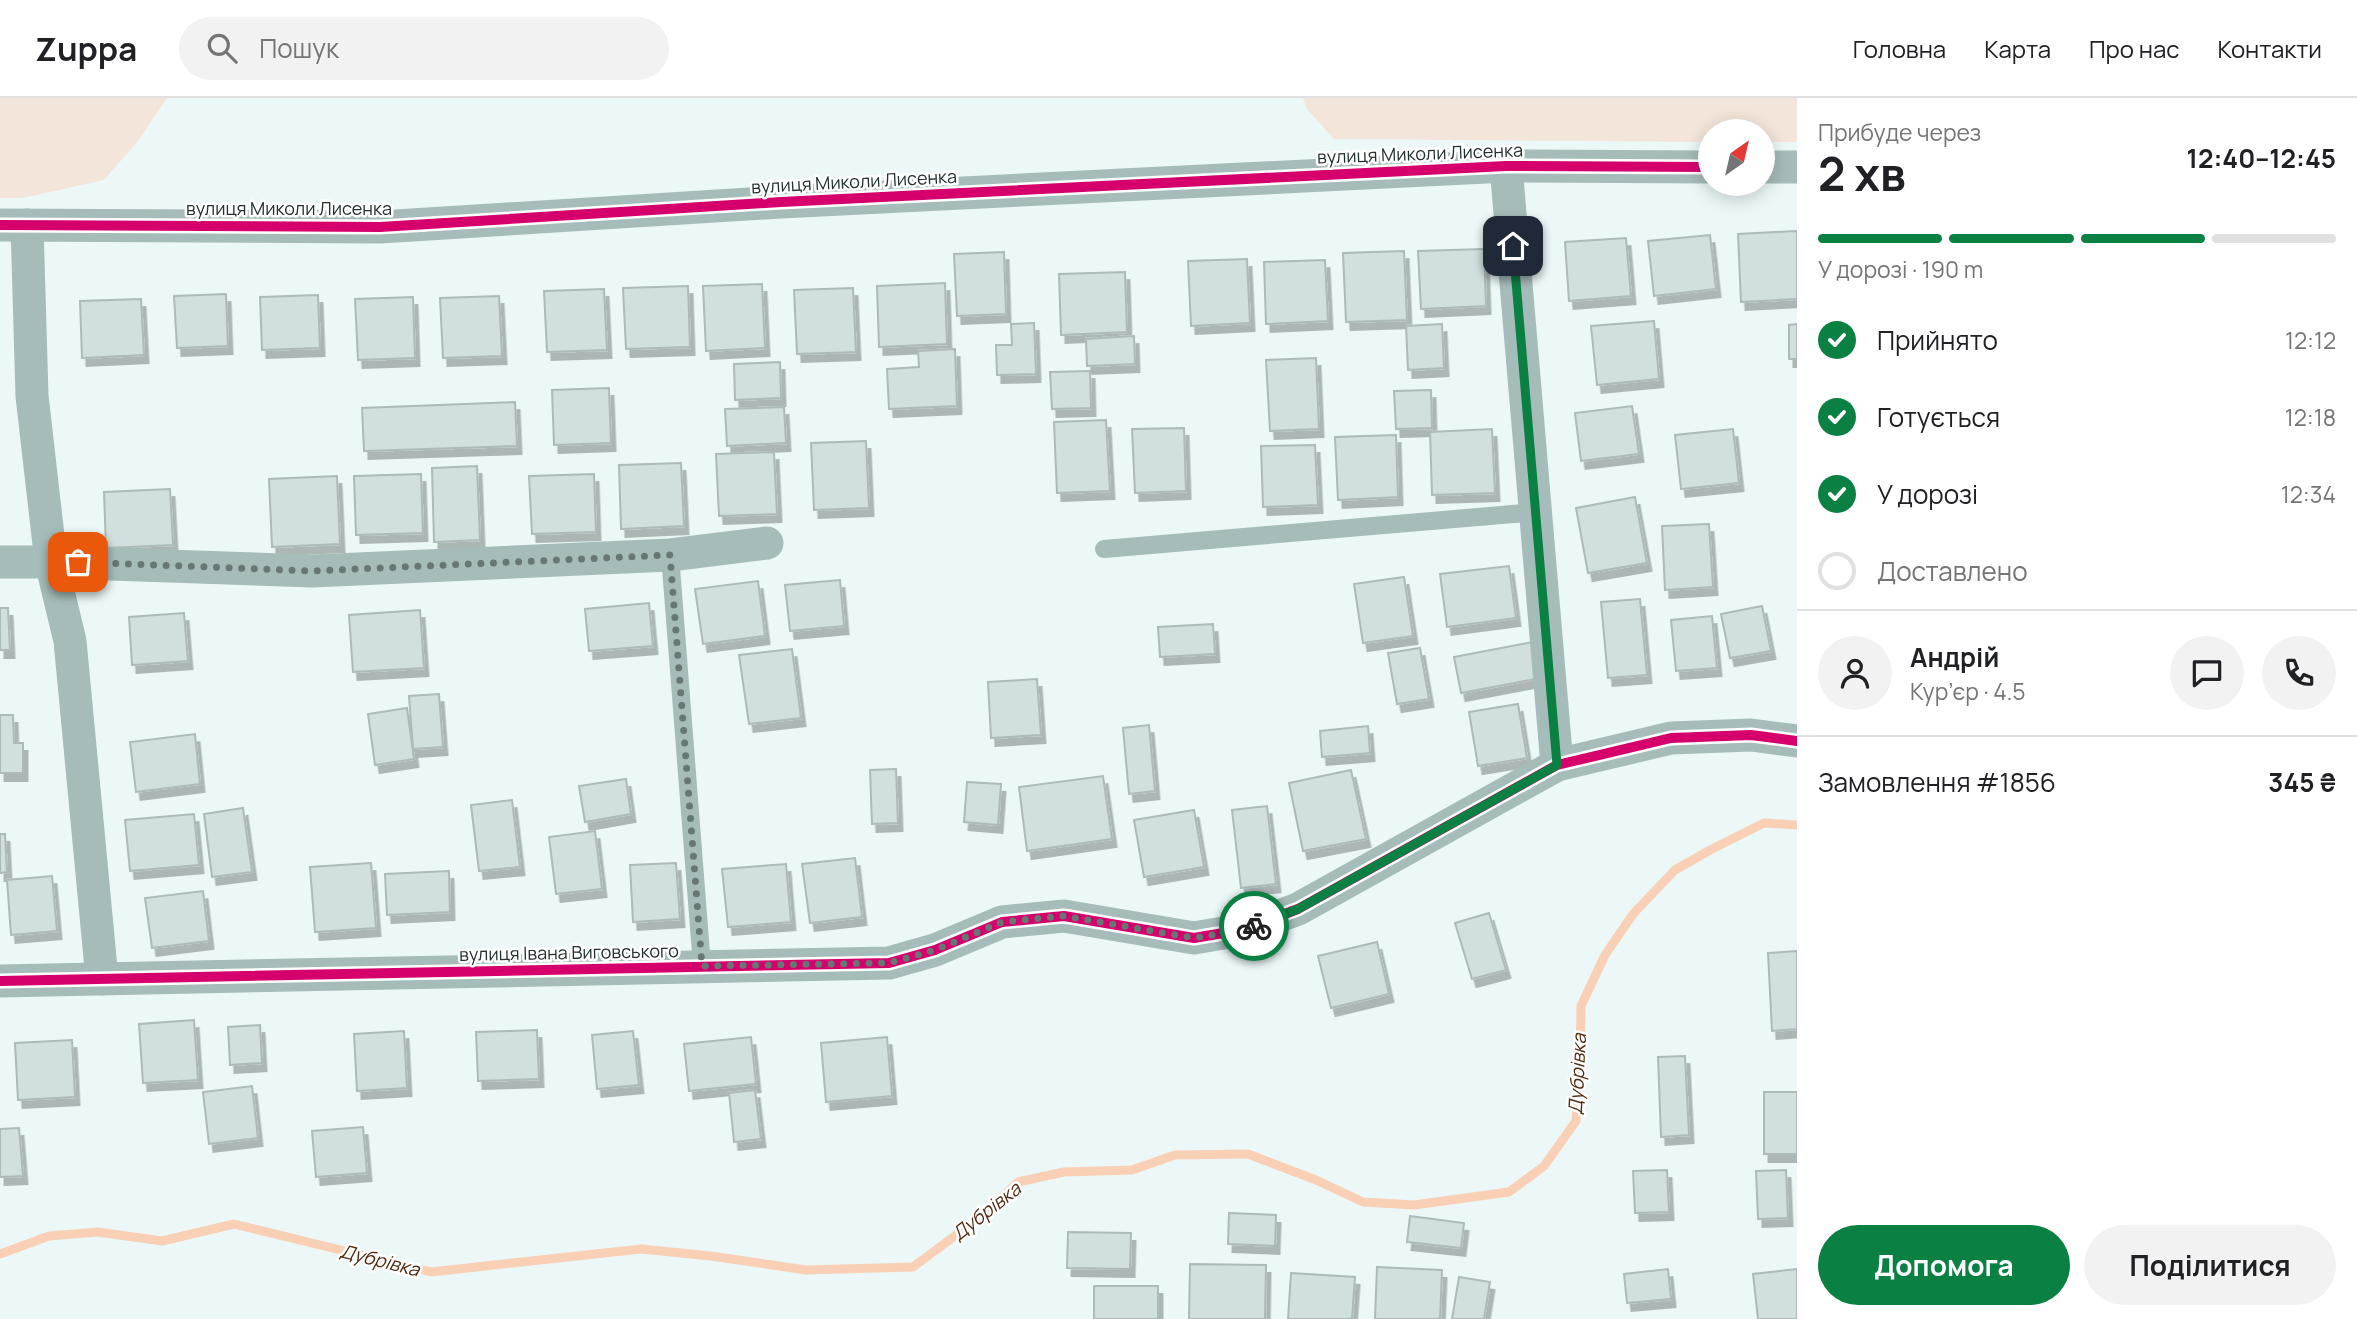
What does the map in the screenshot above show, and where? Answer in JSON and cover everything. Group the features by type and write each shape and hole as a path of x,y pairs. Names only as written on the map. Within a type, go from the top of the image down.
{"street":[{"name":"вулиця Миколи Лисенка","path":"14,225 380,227 767,203 1506,166 1698,167"},
{"path":"1506,166 1557,765"},
{"path":"1775,167 1797,167"},
{"path":"14,225 51,562 70,641 102,979"},
{"path":"0,562 312,571 670,555 767,543"},
{"name":"вулиця Івана Виговського","path":"0,981 889,963 935,950 1002,922 1064,916 1194,938 1241,930 1298,909 1557,765 1671,738 1751,735 1797,741"}],"lane":[{"path":"1104,549 1536,512"},
{"path":"670,555 702,966"}],"shaded area":[{"path":"0,98 167,98 138,141 104,180 23,198 0,198"},
{"path":"1303,98 1797,98 1797,142 1775,142 1775,119 1698,119 1698,142 1334,139 1307,109"}],"building":[{"path":"1797,231 1797,299 1741,302 1738,234"},
{"path":"1710,235 1716,289 1654,296 1648,241"},
{"path":"1626,238 1631,296 1569,301 1565,242"},
{"path":"1484,249 1486,306 1421,309 1418,251"},
{"path":"1404,251 1407,320 1346,322 1343,253"},
{"path":"1004,252 1006,314 957,316 954,254"},
{"path":"1247,259 1250,323 1191,326 1188,261"},
{"path":"1325,260 1328,321 1266,324 1264,262"},
{"path":"1125,272 1127,332 1061,335 1059,274"},
{"path":"945,283 947,344 879,347 877,286"},
{"path":"762,284 765,348 706,351 703,286"},
{"path":"688,286 690,347 626,349 623,288"},
{"path":"853,288 856,352 797,354 794,290"},
{"path":"604,289 607,350 547,352 544,291"},
{"path":"226,294 228,346 177,348 174,296"},
{"path":"318,295 320,348 262,350 260,297"},
{"path":"499,296 502,356 443,358 440,298"},
{"path":"413,297 415,358 358,360 355,299"},
{"path":"141,299 144,355 82,358 80,301"},
{"path":"1654,321 1659,379 1597,385 1591,326"},
{"path":"1034,323 1036,374 997,375 996,345 1012,345 1011,324"},
{"path":"1442,324 1444,368 1408,370 1406,326"},
{"path":"1797,324 1797,359 1789,359 1789,325"},
{"path":"1134,336 1135,364 1087,366 1086,339"},
{"path":"955,349 957,406 889,409 887,369 919,367 918,351"},
{"path":"1316,358 1319,429 1270,431 1266,360"},
{"path":"780,362 781,398 735,400 734,364"},
{"path":"1090,371 1091,408 1052,409 1050,372"},
{"path":"609,388 611,443 554,445 552,390"},
{"path":"1431,390 1432,428 1396,429 1394,391"},
{"path":"515,402 517,446 364,451 362,408"},
{"path":"1632,406 1639,454 1581,461 1575,413"},
{"path":"784,407 786,443 727,446 725,409"},
{"path":"1106,420 1110,491 1057,493 1054,422"},
{"path":"1184,428 1186,491 1135,493 1132,429"},
{"path":"1492,429 1495,493 1432,495 1430,432"},
{"path":"1733,429 1739,483 1681,489 1675,435"},
{"path":"1396,435 1398,497 1338,500 1335,437"},
{"path":"866,441 869,508 814,510 811,443"},
{"path":"1315,445 1318,505 1263,507 1261,446"},
{"path":"774,452 777,514 719,516 716,454"},
{"path":"681,463 684,526 621,529 619,465"},
{"path":"477,466 480,540 434,542 432,468"},
{"path":"421,474 423,533 356,535 354,476"},
{"path":"594,474 596,532 532,534 529,476"},
{"path":"337,476 340,544 272,547 269,479"},
{"path":"170,489 173,545 106,548 104,492"},
{"path":"1635,497 1647,563 1588,573 1576,508"},
{"path":"1709,524 1713,587 1665,590 1662,526"},
{"path":"1509,566 1516,618 1447,627 1440,574"},
{"path":"1404,577 1413,636 1363,643 1354,584"},
{"path":"840,580 844,626 790,631 785,585"},
{"path":"758,581 765,636 703,644 695,589"},
{"path":"1640,599 1647,675 1608,678 1601,602"},
{"path":"649,603 653,646 589,651 585,609"},
{"path":"1762,606 1771,651 1730,658 1721,614"},
{"path":"0,608 8,608 10,650 0,650"},
{"path":"420,610 424,668 353,672 349,615"},
{"path":"184,613 188,661 132,665 129,617"},
{"path":"1712,616 1717,668 1676,671 1671,620"},
{"path":"1213,624 1215,654 1160,657 1158,627"},
{"path":"1533,642 1541,678 1461,693 1454,657"},
{"path":"1420,648 1429,699 1397,704 1388,653"},
{"path":"792,649 801,718 749,724 739,655"},
{"path":"1037,679 1041,735 991,738 988,682"},
{"path":"439,694 443,747 413,749 409,696"},
{"path":"1518,704 1527,758 1478,766 1469,712"},
{"path":"407,708 414,759 375,765 368,714"},
{"path":"0,715 13,715 14,743 23,743 23,773 0,773"},
{"path":"1149,725 1155,791 1129,794 1123,728"},
{"path":"1368,726 1370,753 1322,757 1320,731"},
{"path":"195,734 200,784 136,792 130,742"},
{"path":"896,769 898,823 872,824 870,770"},
{"path":"1351,770 1366,839 1303,851 1289,783"},
{"path":"1103,776 1112,839 1027,851 1019,787"},
{"path":"626,779 631,814 585,822 579,786"},
{"path":"967,782 1001,784 998,825 964,822"},
{"path":"512,800 520,867 479,871 471,805"},
{"path":"1267,806 1276,884 1241,888 1232,810"},
{"path":"243,808 252,872 212,877 204,814"},
{"path":"1194,810 1204,867 1144,877 1134,820"},
{"path":"194,814 199,865 130,871 125,820"},
{"path":"595,831 602,889 556,894 549,837"},
{"path":"0,834 5,834 7,872 0,873"},
{"path":"855,858 862,917 810,923 802,864"},
{"path":"371,863 376,928 315,932 310,867"},
{"path":"676,863 680,919 633,922 630,865"},
{"path":"786,864 791,922 728,927 722,869"},
{"path":"449,871 450,912 387,915 385,874"},
{"path":"52,876 57,931 11,935 7,880"},
{"path":"203,891 209,941 152,948 145,898"},
{"path":"1489,913 1506,970 1472,979 1455,923"},
{"path":"1377,942 1389,994 1331,1008 1318,956"},
{"path":"1797,951 1797,1029 1772,1031 1768,953"},
{"path":"194,1020 198,1080 143,1083 139,1024"},
{"path":"260,1025 262,1063 230,1065 228,1027"},
{"path":"537,1030 539,1079 478,1081 476,1032"},
{"path":"404,1031 407,1088 357,1091 354,1034"},
{"path":"633,1031 639,1085 597,1089 592,1035"},
{"path":"751,1037 756,1084 689,1091 684,1044"},
{"path":"887,1037 892,1096 826,1102 821,1043"},
{"path":"72,1040 75,1097 18,1100 15,1043"},
{"path":"1685,1056 1689,1135 1661,1137 1658,1057"},
{"path":"252,1086 258,1138 209,1144 203,1092"},
{"path":"755,1090 761,1139 734,1142 729,1093"},
{"path":"1764,1092 1797,1092 1797,1154 1764,1154"},
{"path":"363,1127 367,1173 316,1177 312,1131"},
{"path":"19,1128 23,1176 0,1177 0,1129"},
{"path":"1667,1170 1669,1212 1635,1213 1633,1171"},
{"path":"1786,1170 1788,1218 1758,1219 1756,1171"},
{"path":"1229,1213 1276,1215 1275,1246 1228,1244"},
{"path":"1410,1216 1464,1223 1461,1248 1407,1242"},
{"path":"1068,1232 1131,1233 1130,1269 1067,1268"},
{"path":"1190,1264 1266,1265 1265,1319 1189,1319"},
{"path":"1377,1267 1442,1270 1440,1319 1375,1319"},
{"path":"1668,1269 1671,1299 1627,1303 1624,1274"},
{"path":"1797,1269 1797,1319 1758,1319 1753,1274"},
{"path":"1291,1273 1355,1277 1352,1319 1288,1319"},
{"path":"1459,1277 1490,1282 1484,1319 1452,1319"},
{"path":"1094,1286 1158,1286 1158,1319 1094,1319"}],"waterway":[{"name":"Дубрівка","path":"0,1254 49,1236 98,1232 162,1241 234,1224 431,1272 641,1249 806,1270 913,1267 983,1215 1018,1182 1064,1172 1132,1170 1175,1155 1248,1154 1316,1180 1363,1202 1414,1205 1509,1192 1544,1166 1576,1121 1581,1006 1605,955 1633,914 1675,870 1712,849 1764,823 1797,825"}],"cycle path":[{"path":"0,225 380,227 781,202 1506,166 1698,167"},
{"path":"0,981 889,963 935,950 1002,922 1064,916 1194,938 1241,930 1298,909 1557,765 1671,738 1751,735 1797,741"}],"way so far":[{"path":"78,562 312,571 670,555 702,966 889,963 935,950 1002,922 1064,916 1194,938 1254,926"}],"route":[{"path":"1254,926 1298,909 1557,765 1513,246"}]}
